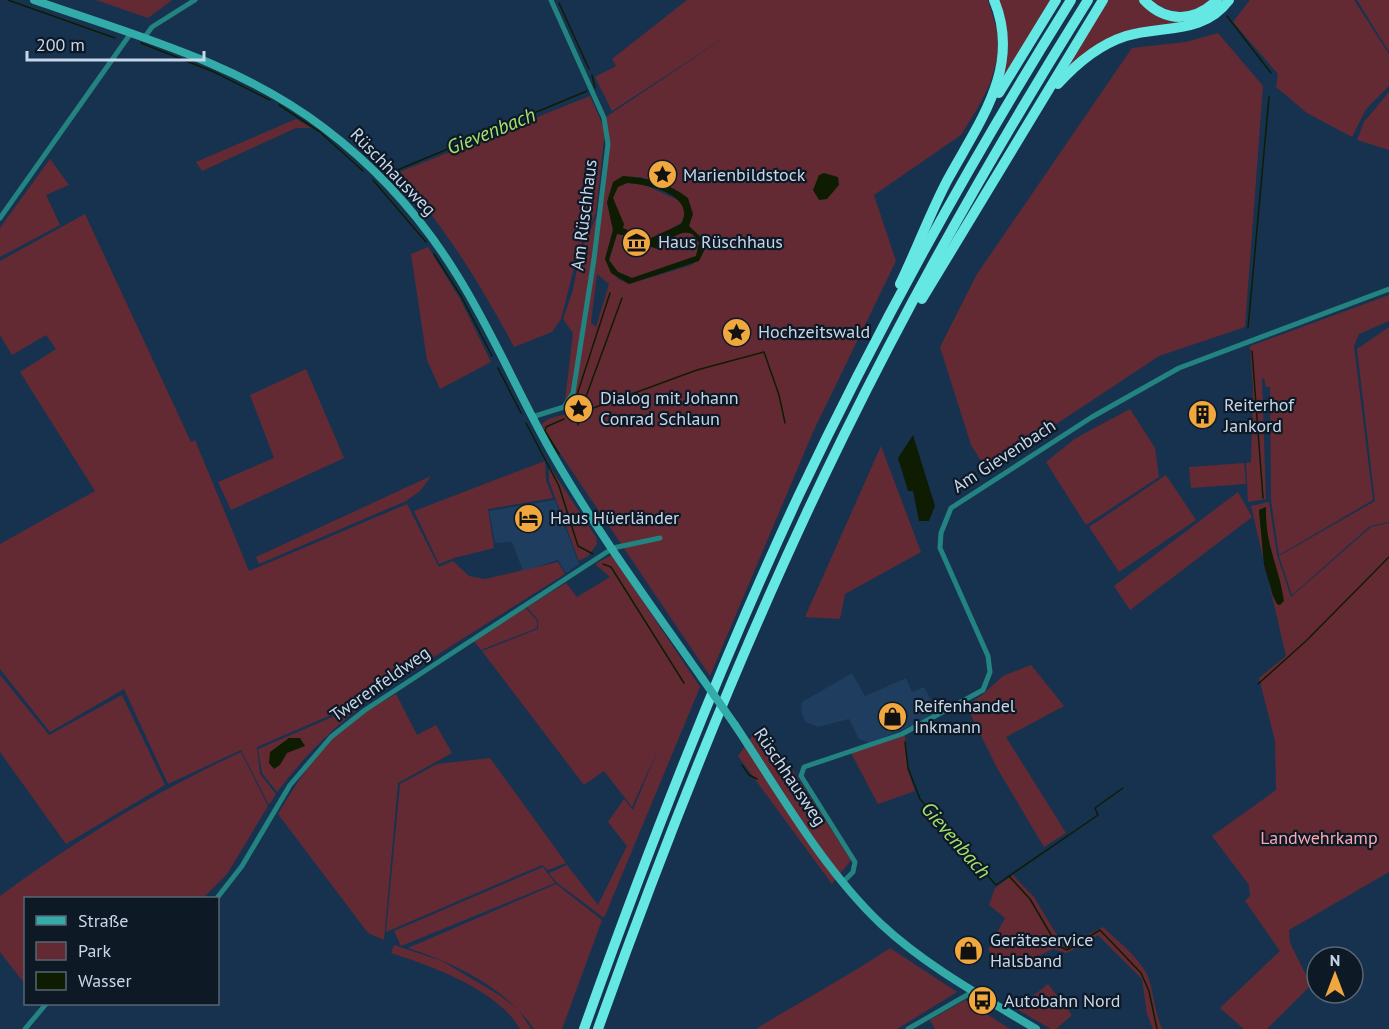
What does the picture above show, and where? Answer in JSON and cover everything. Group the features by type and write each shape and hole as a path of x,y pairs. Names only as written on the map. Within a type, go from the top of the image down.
{"highway":[{"path":"879,335 879,325 924,228 997,86 1003,60 1002,23 994,0"},
{"path":"981,121 1056,0"},
{"path":"584,1029 649,846 700,721 797,499 879,335 1004,110 1071,0"},
{"path":"598,1029 662,851 712,725 813,499 895,334 959,216 1088,0"},
{"path":"895,334 907,325 1103,0"},
{"path":"1144,0 1163,14 1183,18 1202,12 1217,0"},
{"path":"1027,129 1055,88 1091,53 1126,36 1201,23 1214,15 1229,0"}],"main road":[{"name":"Rüschhausweg","path":"34,0 218,66 272,93 324,127 377,174 425,228 458,276 563,472 843,882 860,903 897,938 974,991 1036,1029"}],"street":[{"path":"144,38 152,27 193,0"},
{"name":"Am Rüschhaus","path":"532,417 564,407 573,393 597,242 608,144 604,118 551,0"},
{"path":"0,218 130,33"},
{"name":"Am Gievenbach","path":"843,882 853,872 855,862 801,776 804,767 902,734 983,690 988,678 988,656 940,548 940,533 951,508 1092,417 1179,368 1389,289"},
{"path":"613,548 660,538"},
{"name":"Twerenfeldweg","path":"218,897 242,866 290,785 331,737 365,710 613,548"},
{"path":"908,1029 974,991"},
{"path":"25,1029 45,1005"}],"shaded area":[{"path":"555,500 579,564 566,573 558,560 523,571 512,542 495,543 489,511"},
{"path":"852,673 865,696 906,678 912,692 924,687 937,711 923,721 870,743 859,739 849,719 818,727 806,722 801,712 802,702"}],"green space":[{"path":"96,0 172,0 148,18"},
{"path":"687,0 988,0 997,30 998,56 990,84 961,135 874,195 896,261 813,432 710,676 541,425 548,419 570,413 565,401 573,333 563,319 573,290 580,253 598,213 610,145 606,117 736,30 612,111 595,77 616,66 612,59","holes":["623,177 641,177 680,192 692,214 689,226 705,249 692,265 629,284 618,279 605,259 613,230 607,202","597,274 609,284 596,327 591,323"]},
{"path":"996,0 1052,0 1003,80"},
{"path":"1107,0 1140,0 1147,7 1207,17 1137,31 1060,77"},
{"path":"1149,0 1212,0 1195,9 1180,12 1166,9"},
{"path":"1250,0 1354,0 1389,54 1389,86 1366,109 1352,137 1307,113 1276,87 1278,74 1233,22"},
{"path":"1357,0 1389,0 1389,51 1388,50"},
{"path":"1218,33 1263,86 1245,327 1159,356 987,470 971,445 940,347 977,274 1132,48 1186,42"},
{"path":"1389,92 1389,150 1357,140 1364,122"},
{"path":"590,96 605,130 596,213 578,252 561,319 552,332 514,347 461,256 431,214 397,173"},
{"path":"296,119 311,128 296,128 202,171 196,162"},
{"path":"50,159 69,185 46,195 60,225 0,257 0,228"},
{"path":"627,183 645,185 682,202 685,216 683,220 664,235 658,248 679,234 690,233 699,243 696,256 632,278 618,272 609,261 617,233 623,228 613,198 617,187"},
{"path":"85,214 191,442 195,440 249,571 407,504 439,567 453,561 469,576 485,579 558,562 565,574 366,700 257,747 260,774 276,794 269,805 241,750 168,784 124,689 50,732 0,669 0,544 95,491 20,372 56,349 46,335 12,355 0,335 0,261"},
{"path":"428,247 460,299 491,362 440,389 427,360 411,254"},
{"path":"1389,295 1389,321 1359,334 1354,346 1373,500 1279,555 1271,500 1270,387 1266,387 1264,378 1262,379 1266,499 1248,502 1246,463 1251,462 1253,389 1250,346"},
{"path":"1389,327 1389,522 1370,526 1292,595 1279,556 1375,501 1357,349"},
{"path":"306,369 344,458 231,510 218,482 274,458 250,395"},
{"path":"1130,409 1155,448 1159,477 1086,525 1046,462 1076,438"},
{"path":"881,446 921,552 845,594 840,619 805,617"},
{"path":"545,461 546,480 553,498 488,509 494,548 439,564 414,511"},
{"path":"1244,463 1246,484 1191,488 1189,467"},
{"path":"549,466 596,537 597,544 588,556 579,561 549,481"},
{"path":"1166,475 1196,520 1119,572 1089,527"},
{"path":"431,476 420,491 406,501 259,564 256,557"},
{"path":"1238,492 1252,517 1130,610 1114,586"},
{"name":"Landwehrkamp","path":"1269,502 1277,555 1291,597 1371,527 1389,523 1389,872 1289,930 1290,943 1305,973 1305,991 1267,1029 1244,1029 1220,1008 1280,951 1245,901 1250,896 1249,885 1212,836 1276,790 1275,741 1259,678 1286,656 1268,578 1273,596 1280,605 1282,591 1267,543 1265,507 1259,510 1264,560 1251,506"},
{"path":"612,555 700,687 604,918 556,882 549,873 567,865 598,905 627,846 608,822 624,799 633,810 659,747 632,807 604,771 584,785 482,651 538,629 538,620 527,607 566,583 577,597 610,577 595,564"},
{"path":"526,608 537,621 537,628 481,650 473,640"},
{"path":"1031,665 1064,706 1006,737 1066,833 1044,847 997,768 966,705 981,696 1003,676"},
{"path":"0,675 49,735 122,695 165,785 66,844 0,752"},
{"path":"396,694 417,735 436,725 452,753 398,783 384,940 368,933 278,814 301,778 328,743 360,716"},
{"path":"367,702 319,744 277,792 262,773 258,749"},
{"path":"755,732 762,742 765,739 792,769 851,860 832,884 738,756"},
{"path":"905,735 908,771 915,791 878,804 851,753"},
{"path":"241,752 268,806 227,874 204,897 24,897 24,983 0,952 0,896 58,855 117,818"},
{"path":"490,758 566,863 548,870 542,865 386,932 400,784 437,764"},
{"path":"543,867 555,883 401,946 394,931"},
{"path":"1013,875 1034,897 1064,947 1103,927 1129,951 1141,964 1149,979 1162,1029 1153,1029 1147,1014 1142,979 1098,935 1067,953 1053,949 1008,970 988,950 1005,918 989,905 995,888"},
{"path":"556,884 602,920 562,1029 534,1029 509,1001 494,989 461,969 408,948"},
{"path":"394,945 442,961 499,995 518,1009 531,1029 520,1029 510,1015 496,1002 463,981 391,953"},
{"path":"890,948 957,992 897,1029 756,1029 857,969"},
{"path":"1048,984 1072,1015 1056,1029 1051,1029 1017,1009"},
{"path":"965,1000 1010,1029 935,1029 930,1020"}],"water":[{"path":"824,173 838,177 839,185 827,199 819,200 813,190 819,175"},
{"path":"623,176 640,178 666,185 688,198 693,214 689,226 705,241 705,249 699,261 629,284 611,273 605,259 613,230 607,202 613,182","holes":["627,183 668,193 682,206 684,214 681,224 651,238 648,246 658,249 679,234 690,233 699,243 696,256 632,278 618,272 609,260 617,234 626,236 628,230 623,228 624,224 613,198 618,187"]},
{"path":"913,435 935,506 929,521 919,521 913,491 908,491 898,458"},
{"path":"1266,507 1270,545 1284,601 1280,605 1273,596 1264,565 1259,510"},
{"path":"289,738 300,738 305,746 287,753 280,765 274,769 269,763 270,752"}],"waterway":[{"path":"8,0 115,38"},
{"name":"Gievenbach","path":"559,3 589,69"},
{"path":"1227,16 1271,73"},
{"path":"141,43 214,72 270,100"},
{"name":"Gievenbach","path":"592,75 595,88"},
{"name":"Gievenbach","path":"395,171 587,91"},
{"path":"1248,328 1269,97"},
{"path":"279,105 320,132 363,171"},
{"name":"Gievenbach","path":"373,180 426,242"},
{"name":"Gievenbach","path":"434,254 461,296 492,356"},
{"path":"575,401 610,293"},
{"path":"583,405 622,298"},
{"path":"1252,351 1263,498"},
{"path":"578,425 577,414 697,370 764,352 779,395 785,423"},
{"name":"Gievenbach","path":"498,368 521,413"},
{"path":"559,454 545,431 546,427 564,419"},
{"name":"Gievenbach","path":"526,423 559,486 578,546 593,554"},
{"path":"1258,684 1306,641 1389,557"},
{"name":"Gievenbach","path":"603,564 611,567 684,683"},
{"name":"Gievenbach","path":"905,742 908,768 920,799 996,885 1098,815 1095,808 1123,788"},
{"name":"Gievenbach","path":"742,765 749,775 757,779"},
{"name":"Gievenbach","path":"1009,876 1030,899 1057,945 1067,950 1100,930 1141,973 1149,991 1157,1029"}],"place":[{"name":"Marienbildstock","path":"662,175"},
{"name":"Haus Rüschhaus","path":"637,242"},
{"name":"Hochzeitswald","path":"737,332"},
{"name":"Dialog mit Johann Conrad Schlaun","path":"579,408"},
{"name":"Reiterhof Jankord","path":"1203,415"},
{"name":"Haus Hüerländer","path":"529,518"},
{"name":"Reifenhandel Inkmann","path":"893,716"},
{"name":"Geräteservice Halsband","path":"969,950"},
{"name":"Autobahn Nord","path":"983,1001"}]}
